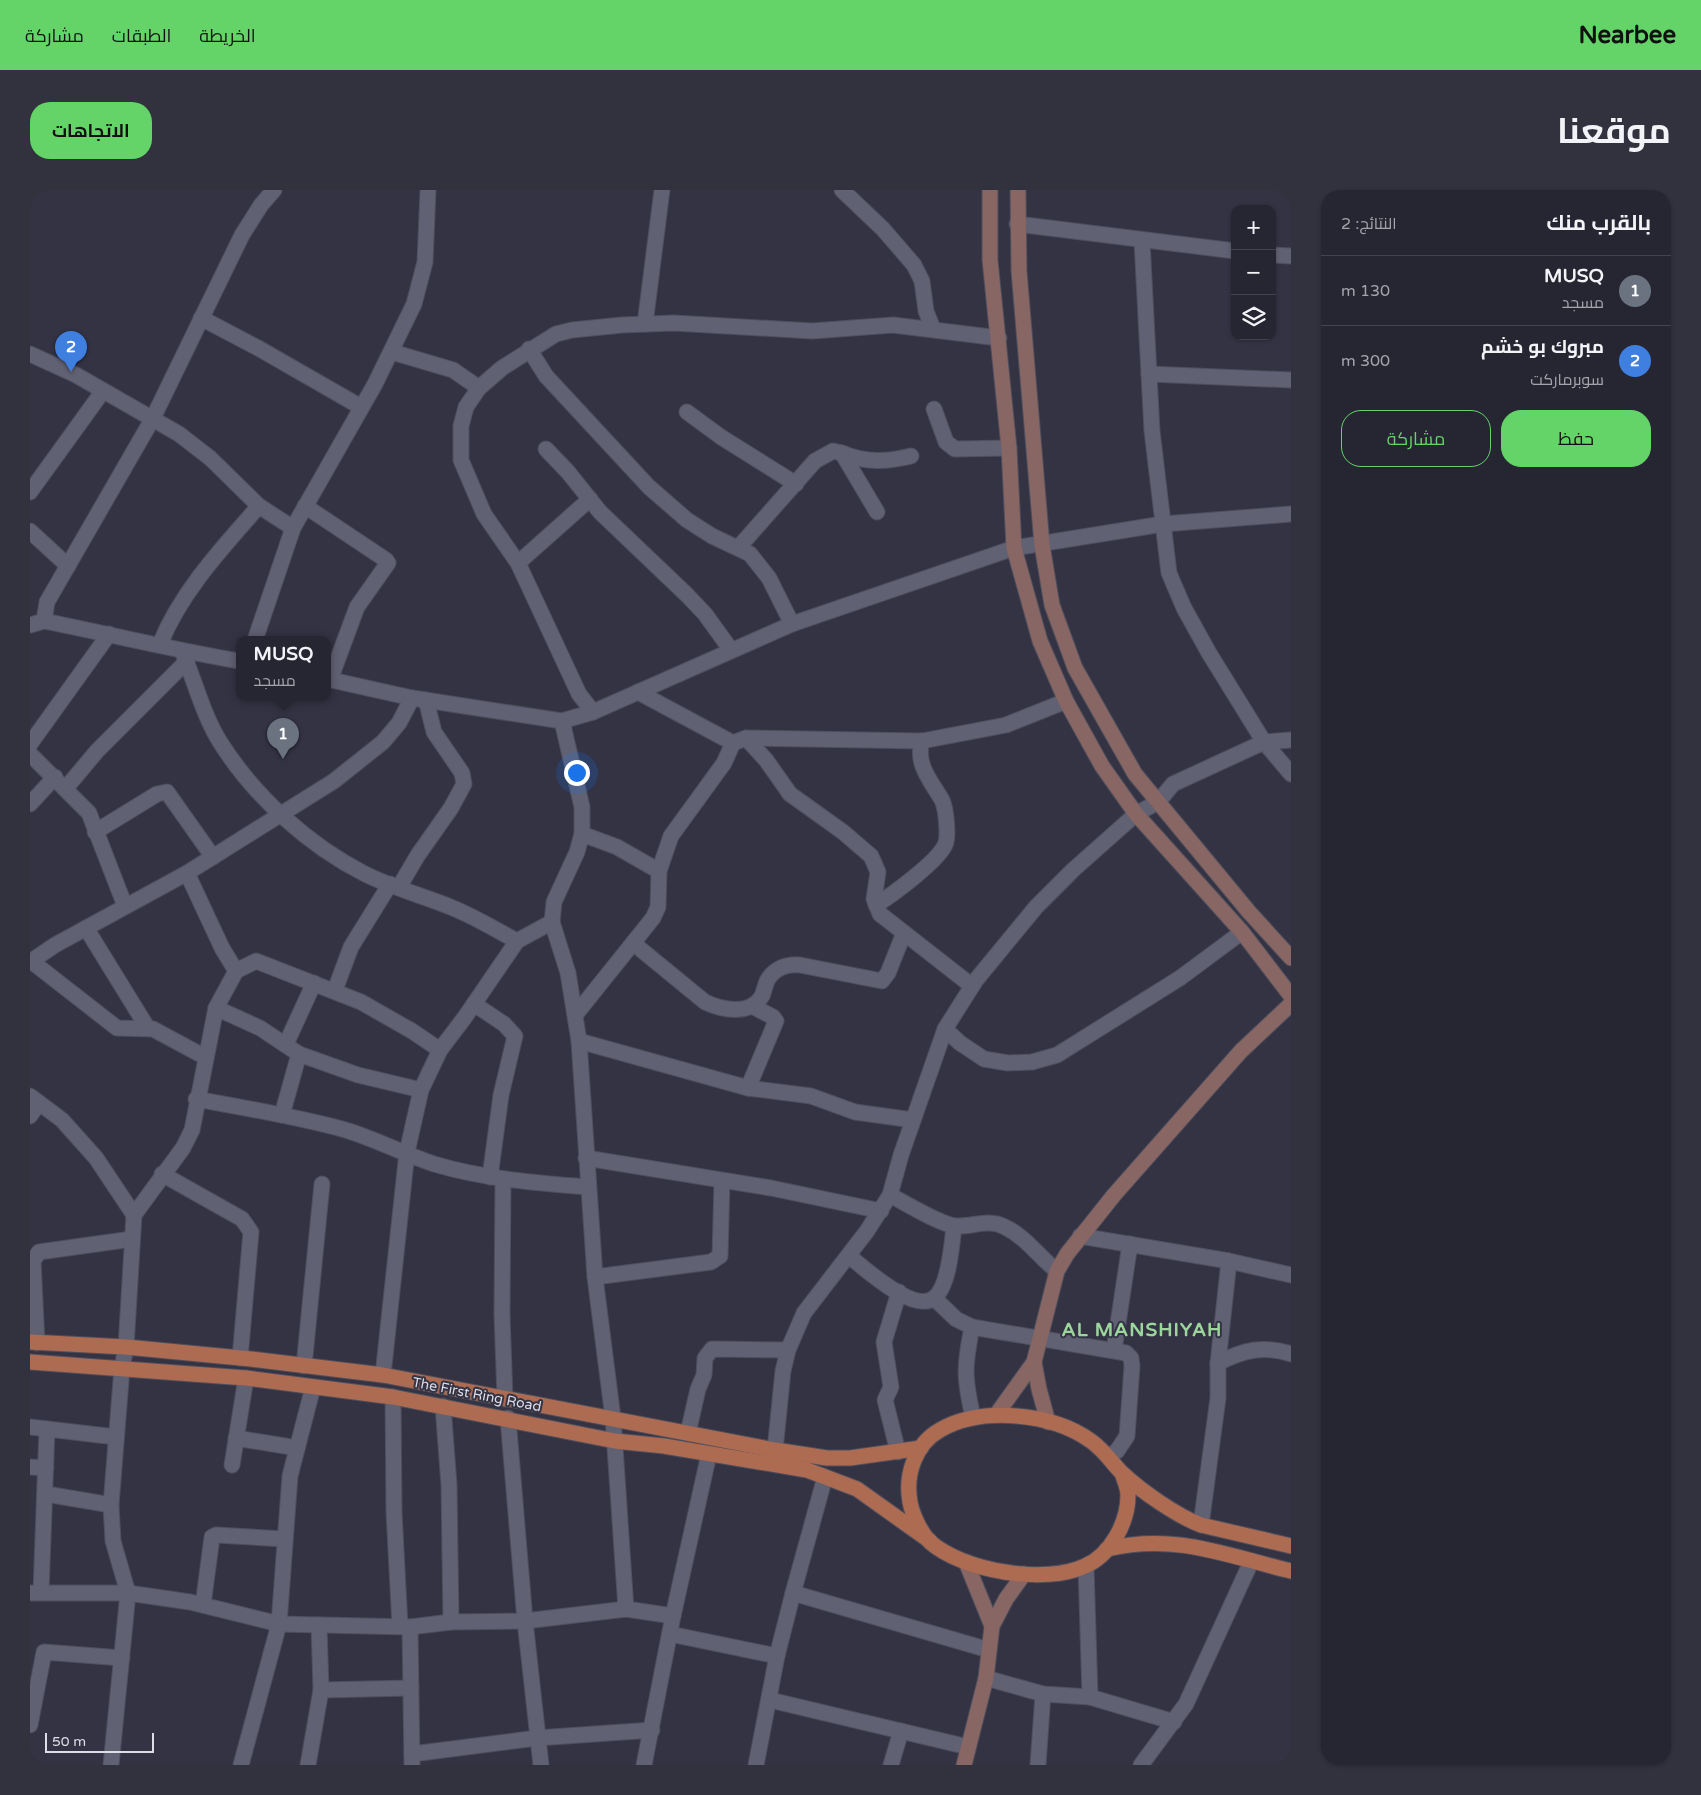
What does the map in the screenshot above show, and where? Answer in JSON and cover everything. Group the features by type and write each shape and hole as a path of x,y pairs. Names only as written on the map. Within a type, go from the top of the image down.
{"main road":[{"path":"990,190 990,260 1009,448 1014,548 1040,640 1066,701 1102,766 1136,814 1242,932 1291,996"},
{"path":"1018,190 1017,224 1036,496 1052,604 1075,668 1135,774 1243,905 1291,958"},
{"path":"996,1415 1034,1362 1057,1271 1080,1236 1241,1051 1291,1004"},
{"name":"The First Ring Road","path":"34,1343 126,1347 240,1358 383,1376 775,1450 834,1458 868,1456 921,1448"},
{"path":"30,1362 246,1378 393,1397 508,1418 615,1441 664,1446 807,1470 869,1497 930,1541 966,1562 1024,1574 1047,1574 1086,1566 1107,1550 1117,1535 1125,1515 1128,1494 1122,1473"},
{"path":"1034,1362 1038,1389 1048,1422"},
{"path":"930,1541 911,1510 908,1490 911,1468 921,1448 936,1432 954,1422 973,1417 996,1415 1048,1422 1090,1440 1109,1456 1122,1473 1180,1516 1201,1525 1291,1546"},
{"path":"1107,1550 1158,1542 1199,1547 1291,1571"},
{"path":"966,1562 992,1626"},
{"path":"964,1765 986,1678 992,1626 1006,1599 1024,1574"}],"street":[{"path":"236,661 184,656 160,644 37,623 47,602 153,418 193,340 201,318 242,235 261,205 274,190"},
{"path":"256,636 293,528 408,321 421,282 428,190"},
{"path":"645,324 662,190"},
{"path":"842,190 883,229 914,265 922,281 926,311 933,329"},
{"path":"1017,224 1231,251"},
{"path":"1142,241 1152,431 1169,573 1184,608 1264,742 1291,774"},
{"path":"1276,255 1291,256"},
{"path":"201,318 361,407"},
{"path":"593,712 579,694 518,563 484,514 461,460 460,441 466,407 479,388 529,349 556,334 572,330 674,322 812,331 893,326 933,329 999,338"},
{"path":"529,349 546,376 649,487 687,520 712,536 750,554 769,578 792,624"},
{"path":"392,352 454,370 479,388"},
{"path":"30,354 76,375 180,434 210,458 259,506 293,528"},
{"path":"1149,374 1291,380"},
{"path":"30,492 103,391"},
{"path":"934,409 946,442 955,449 1009,448"},
{"path":"687,412 721,437 796,484"},
{"path":"546,449 613,525 687,594 731,650"},
{"path":"738,548 825,454 833,451 875,462 911,456"},
{"path":"842,453 876,512"},
{"path":"518,563 590,499"},
{"path":"160,644 182,602 226,544 259,506"},
{"path":"305,506 358,539 388,563 357,607 331,672"},
{"path":"331,681 419,699 562,721 593,712 792,624 1014,548 1163,524 1291,514"},
{"path":"30,532 68,566"},
{"path":"30,744 109,634"},
{"path":"30,804 61,782 97,751 184,656"},
{"path":"184,656 209,722 220,742 240,771 282,814 336,857 366,874 456,909 517,941"},
{"path":"638,692 739,740 766,760 790,794 844,832 871,856 878,872 874,899 880,914 972,986"},
{"path":"147,1027 123,1029 110,1024 30,962 86,928 187,873 342,776 378,746 419,699"},
{"path":"336,990 343,964 351,947 451,808 464,784 462,773 434,732 419,699"},
{"path":"739,740 922,741 1006,725 1066,701"},
{"path":"562,721 582,807 582,834 554,902 552,922 568,973 579,1041 595,1277 613,1418 626,1610"},
{"path":"576,1014 653,918 658,907 660,871 671,836 739,740"},
{"path":"775,1450 783,1371 788,1350 804,1313 849,1256 890,1195 913,1120 945,1029 972,986 1036,907 1073,870 1136,814 1158,802 1173,784 1264,742 1291,740"},
{"path":"876,905 902,887 938,853 947,840 946,813 942,801 927,776 919,752 922,741"},
{"path":"30,754 61,782 89,812 95,832 125,906"},
{"path":"95,832 162,791 167,792 213,857"},
{"path":"582,834 616,848 660,871"},
{"path":"187,873 222,948 236,971"},
{"path":"383,1376 407,1152 421,1090 440,1050 517,941 552,922"},
{"path":"86,928 147,1027 206,1057"},
{"path":"633,943 705,1002 718,1008 734,1010 752,1006 762,997 768,980 777,970 788,964 882,981 888,973 904,932"},
{"path":"945,1029 960,1043 984,1059 1008,1063 1032,1062 1057,1055 1180,978 1242,932"},
{"path":"111,1765 128,1593 113,1542 111,1505 122,1368 126,1347 134,1215 162,1174 183,1148 192,1130 196,1099 216,1008 236,971 256,961 336,990 396,1022 440,1050"},
{"path":"286,1044 314,983"},
{"path":"474,1004 504,1024 515,1036 501,1095 497,1179 506,1399"},
{"path":"748,1088 776,1021 773,1017 752,1006"},
{"path":"216,1008 236,1015 286,1044 299,1054 358,1074 421,1090"},
{"path":"579,1041 748,1088 811,1096 855,1112 913,1120"},
{"path":"282,1115 299,1054"},
{"path":"196,1099 282,1115 350,1132 435,1164 497,1179 588,1186"},
{"path":"33,1105 62,1120 96,1158 134,1215"},
{"path":"586,1158 772,1188 881,1211"},
{"path":"162,1174 242,1219 251,1232 240,1358"},
{"path":"595,1277 711,1262 718,1259 720,1256 722,1181"},
{"path":"304,1366 322,1184"},
{"path":"890,1195 954,1226 981,1222 994,1223 1005,1227 1019,1235 1057,1271"},
{"path":"849,1256 878,1280 911,1300 924,1302 934,1298 945,1280 954,1226"},
{"path":"1080,1236 1229,1262 1291,1275"},
{"path":"34,1343 32,1261 39,1252 132,1239"},
{"path":"1114,1350 1130,1244"},
{"path":"1201,1525 1218,1398 1218,1363 1229,1262"},
{"path":"898,1452 885,1400 891,1386 884,1342 899,1292"},
{"path":"934,1298 956,1319 972,1328 1126,1353 1130,1358 1132,1366 1127,1436 1117,1452 1109,1456"},
{"path":"972,1328 964,1369 965,1383 973,1417"},
{"path":"1218,1363 1232,1355 1256,1348 1291,1354"},
{"path":"688,1433 698,1389 704,1375 706,1358 712,1349 788,1350"},
{"path":"232,1465 246,1378"},
{"path":"241,1765 279,1624 290,1476 313,1387"},
{"path":"393,1397 394,1512 411,1688 412,1759 537,1738 652,1730"},
{"path":"443,1406 449,1485 451,1622"},
{"path":"508,1418 525,1621 541,1765"},
{"path":"30,1427 116,1437"},
{"path":"47,1429 46,1494 36,1593 128,1593 203,1605 279,1624 405,1627 451,1622 525,1621 626,1610 673,1616"},
{"path":"236,1438 297,1448"},
{"path":"644,1765 673,1616 709,1454"},
{"path":"30,1468 46,1468"},
{"path":"756,1765 777,1656 825,1477"},
{"path":"46,1494 111,1505"},
{"path":"203,1605 212,1537 216,1535 284,1539"},
{"path":"1141,1765 1174,1722 1196,1685 1251,1562"},
{"path":"1086,1566 1090,1697"},
{"path":"793,1593 990,1650"},
{"path":"308,1765 321,1690 320,1625"},
{"path":"670,1634 777,1656"},
{"path":"30,1725 44,1652 47,1650 122,1658"},
{"path":"986,1678 1043,1694 1090,1697 1174,1722"},
{"path":"321,1690 411,1688"},
{"path":"1038,1765 1043,1694"},
{"path":"770,1700 968,1747"},
{"path":"892,1765 901,1731"}],"place":[{"name":"مبروك بو خشم","path":"71,372"},
{"name":"MUSQ","path":"283,759"}],"district":[{"name":"AL MANSHIYAH","path":"1142,1329"}]}
